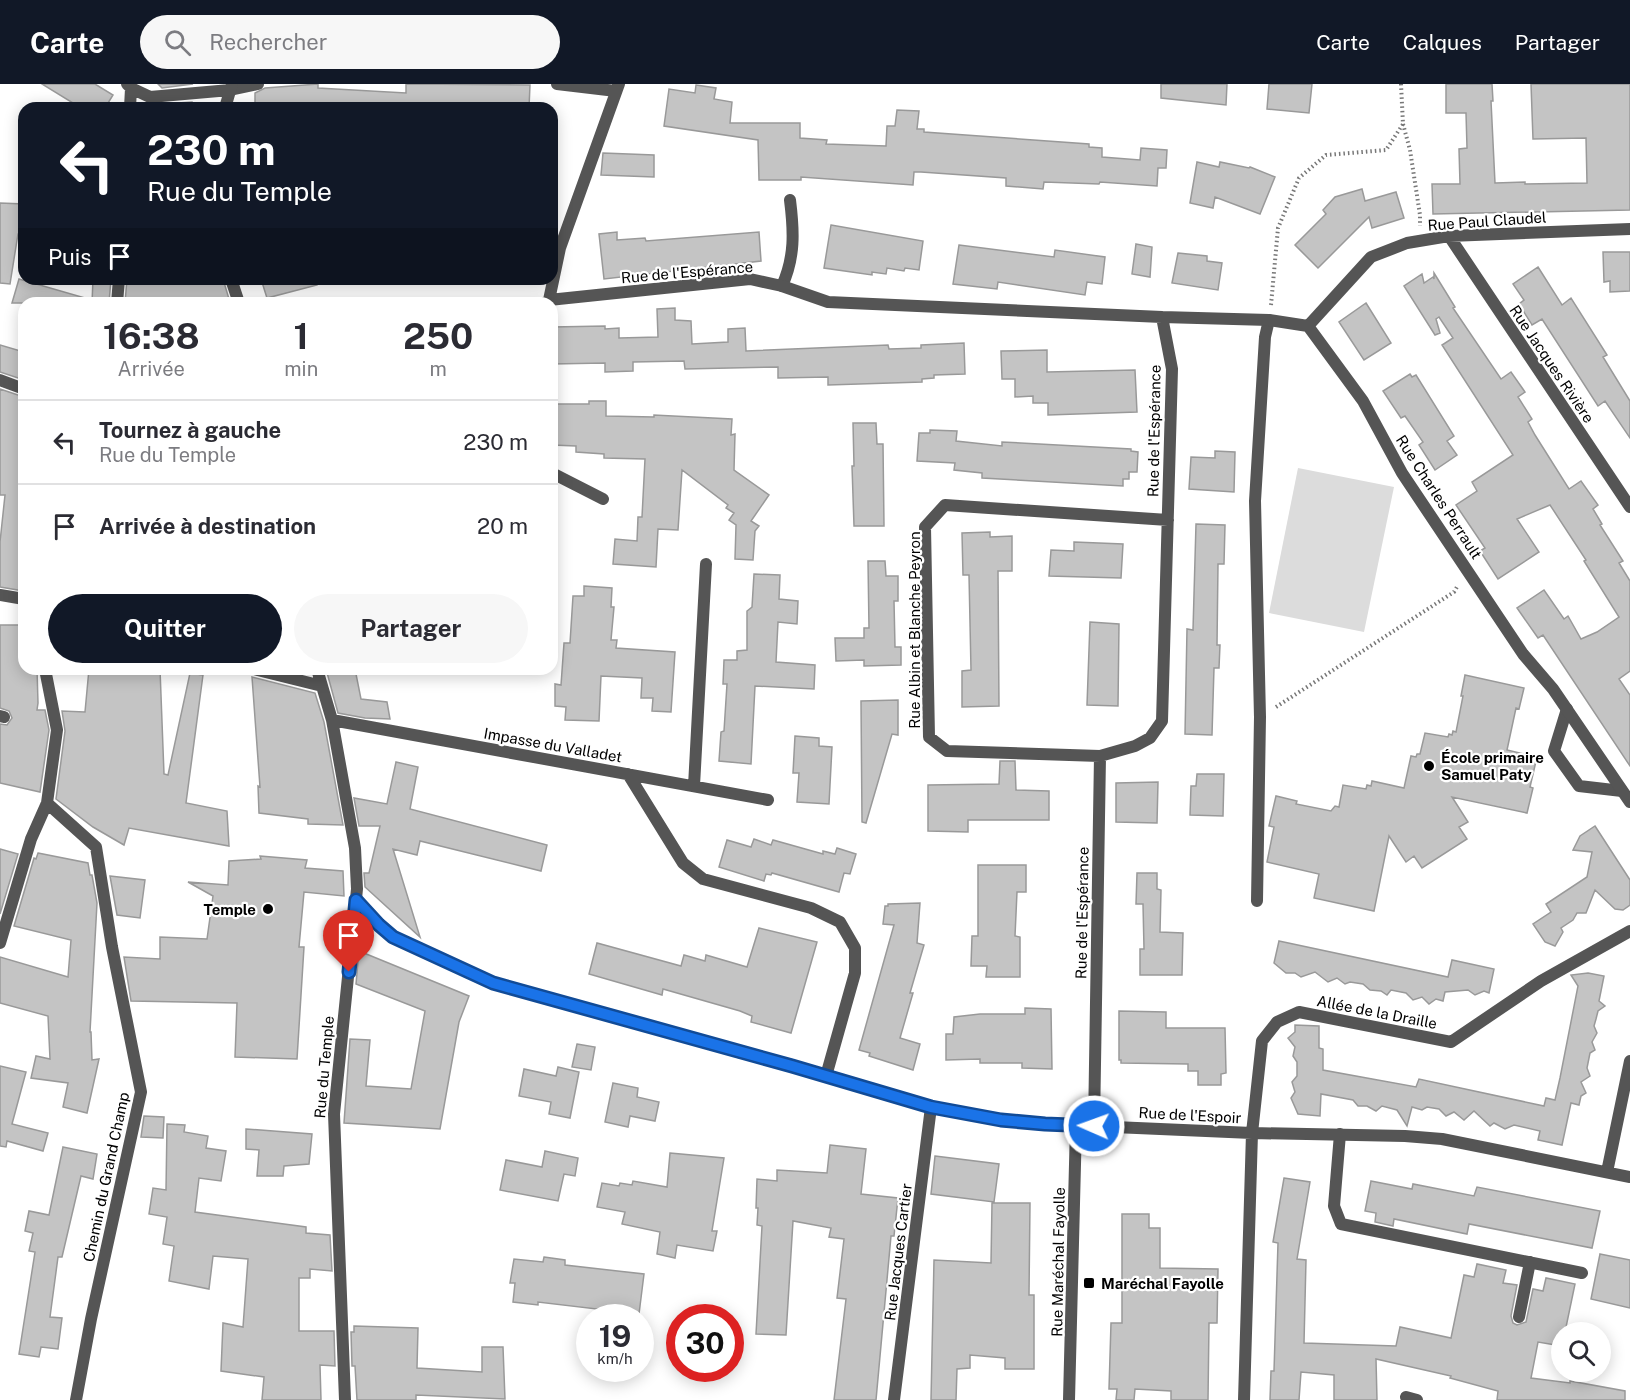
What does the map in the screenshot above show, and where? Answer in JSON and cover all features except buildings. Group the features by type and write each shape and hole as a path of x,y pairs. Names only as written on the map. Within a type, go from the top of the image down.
{"street":[{"path":"129,86 150,97 258,84"},
{"path":"557,84 618,88 558,256"},
{"path":"129,86 130,102"},
{"path":"227,102 231,87"},
{"path":"782,286 790,266 794,227 790,200"},
{"name":"Rue Paul Claudel","path":"1308,326 1371,257 1407,243 1449,236 1630,229"},
{"name":"Rue Jacques Rivière","path":"1449,236 1630,507"},
{"name":"Rue de l'Espérance","path":"558,301 750,279 782,286 828,302 1162,317 1172,369 1162,721 1150,738 1135,746 1100,756 1094,1126"},
{"path":"1162,317 1269,320 1308,326"},
{"path":"1257,901 1260,717 1255,501 1265,337 1269,320"},
{"name":"Rue Charles Perrault","path":"1308,326 1362,401 1402,473 1523,654 1553,688 1630,802"},
{"path":"0,380 18,387"},
{"path":"558,477 603,499"},
{"name":"Rue Albin et Blanche Peyron","path":"1100,756 947,751 930,737 925,527 945,505 1168,520"},
{"path":"694,786 706,564"},
{"path":"0,595 18,598"},
{"path":"0,943 31,839 48,803 57,730 46,675"},
{"path":"278,675 322,686"},
{"name":"Rue du Temple","path":"319,675 332,720 355,848 356,900 334,1114 345,1400"},
{"path":"1567,709 1554,751 1579,786 1622,791"},
{"name":"Impasse du Valladet","path":"332,720 768,800"},
{"path":"628,774 683,863 703,879 811,908 840,922 855,948 855,973 826,1076"},
{"name":"Chemin du Grand Champ","path":"48,803 96,847 112,947 141,1092 91,1319 76,1400"},
{"name":"Rue de l'Espoir","path":"356,900 393,937 493,983 931,1107 1001,1120 1076,1125 1442,1138 1630,1176"},
{"name":"Allée de la Draille","path":"1244,1400 1252,1133 1262,1041 1277,1022 1299,1012 1451,1042 1541,981 1630,931"},
{"path":"1607,1172 1630,1061"},
{"name":"Rue Jacques Cartier","path":"894,1400 931,1107"},
{"name":"Rue Maréchal Fayolle","path":"1070,1400 1076,1125"},
{"path":"1340,1134 1334,1206 1341,1224 1582,1273"},
{"path":"1519,1317 1530,1262"}],"path":[{"path":"1401,84 1403,124 1410,150 1420,215 1420,241"},
{"path":"1269,320 1278,228 1299,178 1326,154 1386,150 1403,124"},
{"path":"1260,717 1454,592 1468,569"}],"shaded area":[{"path":"1298,468 1394,487 1364,632 1269,613"}],"place":[{"name":"École primaire Samuel Paty","path":"1429,766"},
{"name":"Temple","path":"268,909"},
{"name":"Maréchal Fayolle","path":"1089,1283"}],"route":[{"path":"349,972 356,900 393,937 493,983 931,1107 1001,1120 1094,1126"}]}
